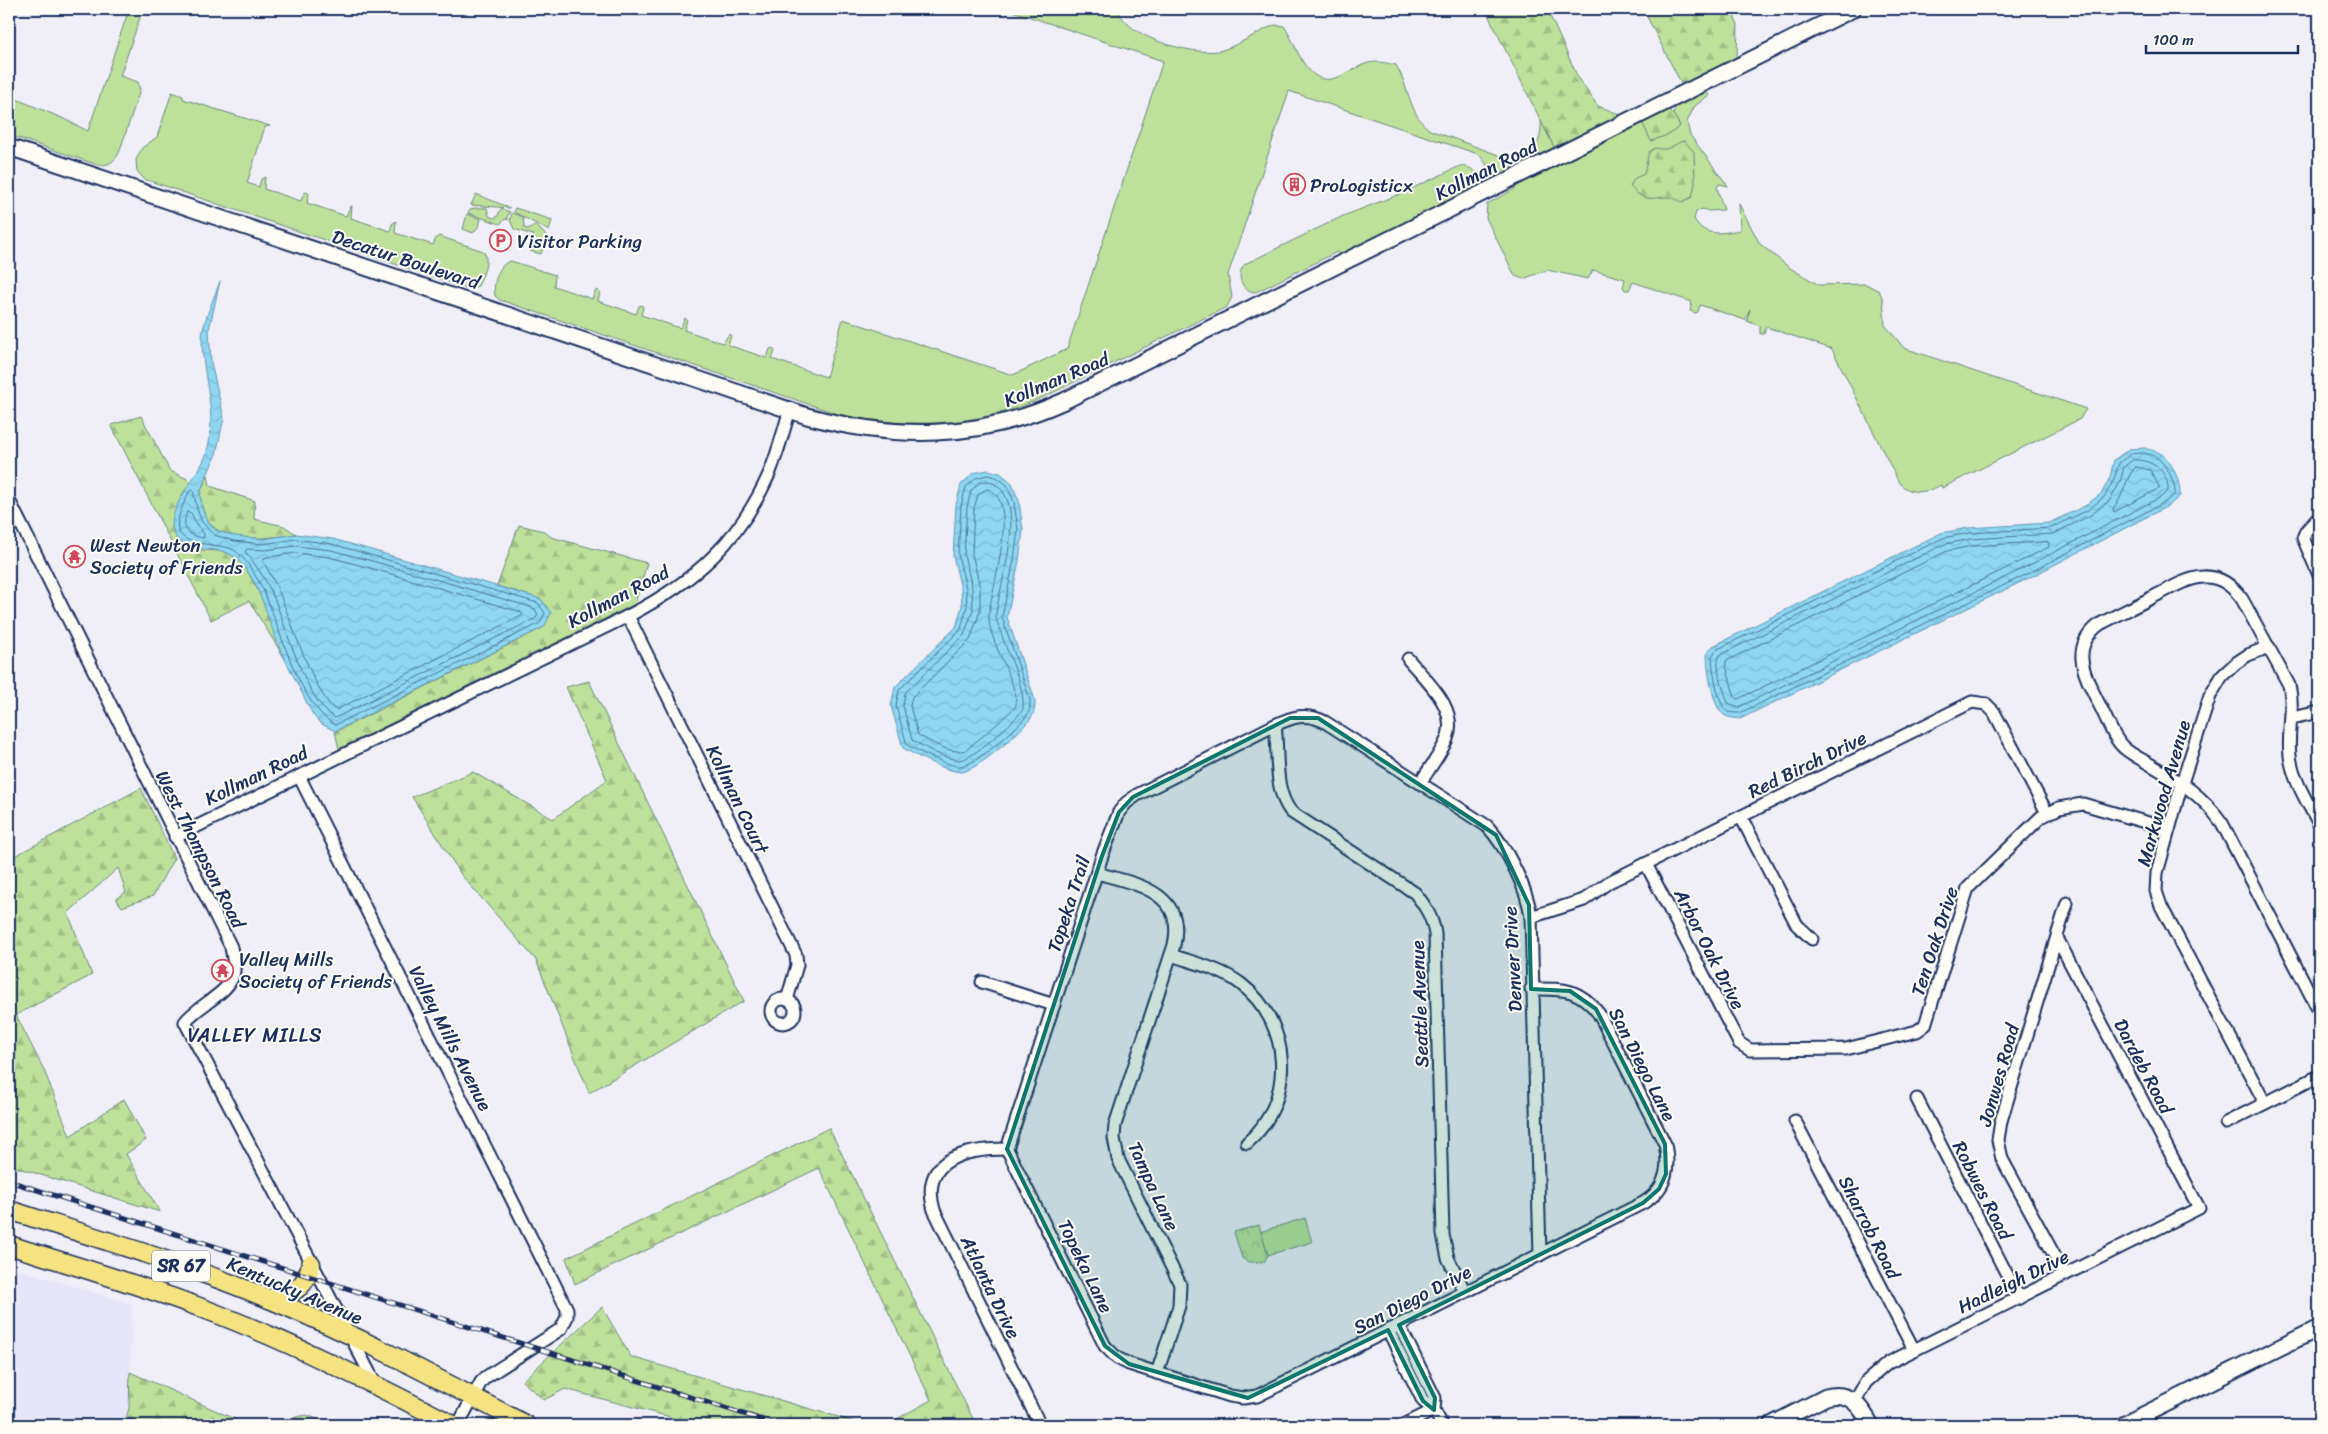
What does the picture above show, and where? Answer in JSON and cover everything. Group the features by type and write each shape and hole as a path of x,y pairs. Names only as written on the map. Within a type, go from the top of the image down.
{"main road":[{"name":"Kentucky Avenue","path":"9,1210 165,1260 269,1299 349,1334 526,1425"},
{"name":"SR 67","path":"9,1245 200,1308 278,1339 376,1385 453,1425"},
{"path":"269,1299 299,1288 308,1276 311,1264"}],"street":[{"name":"Kollman Road","path":"175,838 628,616 659,600 686,582 710,561 732,536 762,489 770,471 790,410 862,429 921,433 973,429 1036,413 1064,401 1853,9"},
{"name":"Decatur Boulevard","path":"9,147 790,410"},
{"name":"West Thompson Road","path":"9,500 175,838 231,947 234,972 232,981 225,990 192,1013 185,1022 376,1385"},
{"path":"2319,517 2306,531 2303,538 2319,575"},
{"path":"2319,824 2293,773 2290,749 2293,701 2290,685 2242,599 2233,587 2224,581 2212,577 2188,580 2100,624 2089,634 2083,647 2082,662 2084,672 2119,743 2131,754 2198,794 2222,823 2319,1011"},
{"name":"Kollman Court","path":"628,616 796,955 797,965 787,1000"},
{"name":"Markwood Avenue","path":"2265,1103 2158,899 2155,880 2182,783 2210,696 2217,684 2236,663 2248,655 2269,647"},
{"path":"1408,659 1440,698 1450,720 1446,740 1420,783"},
{"name":"Red Birch Drive","path":"1531,917 1584,900 1606,883 1970,703 1986,704 1994,712 2047,814"},
{"path":"2292,718 2319,712"},
{"name":"Denver Drive","path":"1306,715 1325,722 1487,826 1496,835 1527,896 1531,917 1531,989 1540,1255"},
{"name":"Topeka Trail","path":"1007,1149 1116,817 1126,803 1137,795 1274,725 1290,718 1306,715"},
{"name":"Seattle Avenue","path":"1274,725 1278,746 1279,786 1285,804 1292,812 1415,893 1423,903 1433,923 1435,934 1443,1235 1448,1258 1465,1292"},
{"name":"Valley Mills Avenue","path":"299,776 565,1304 567,1317 561,1328 488,1375 481,1382 473,1398"},
{"name":"Ten Oak Drive","path":"1745,1048 1750,1050 1846,1049 1921,1029 1926,1023 1968,888 2047,814 2067,806 2088,805 2169,829"},
{"path":"1741,817 1797,925 1812,940"},
{"name":"Arbor Oak Drive","path":"1646,864 1738,1043 1745,1048"},
{"name":"Tampa Lane","path":"1097,873 1154,891 1163,898 1176,921 1176,941 1115,1125 1114,1138 1118,1159 1180,1284 1179,1306 1156,1373"},
{"name":"Jonwes Road","path":"2065,1275 2002,1158 1998,1140 2010,1094 2058,940 2067,903"},
{"name":"Dardeb Road","path":"2058,940 2199,1208"},
{"path":"1171,955 1222,973 1239,982 1260,1001 1274,1025 1282,1057 1279,1091 1268,1117 1247,1143"},
{"path":"982,982 1054,1006"},
{"name":"San Diego Lane","path":"1531,989 1570,991 1587,1000 1596,1009 1665,1144 1668,1162 1666,1174"},
{"path":"2226,1123 2319,1076"},
{"name":"Robwes Road","path":"1917,1099 2019,1298"},
{"name":"Sharrob Road","path":"1795,1121 1914,1350"},
{"name":"Topeka Lane","path":"1007,1149 1105,1346 1120,1360 1156,1373"},
{"name":"Atlanta Drive","path":"1007,1149 968,1151 946,1162 936,1174 932,1187 934,1210 1040,1425"},
{"name":"San Diego Drive","path":"1156,1373 1230,1396 1248,1398 1264,1393 1647,1201 1659,1189 1666,1174"},
{"name":"Hadleigh Drive","path":"1854,1401 1862,1387 1880,1368 2199,1208"},
{"path":"1393,1328 1435,1398 1434,1410 1442,1425"},
{"path":"2123,1425 2319,1328"},
{"path":"1771,1425 1831,1396 1848,1397 1854,1401 1862,1408 1871,1425"},
{"path":"458,1425 473,1398"},
{"path":"1404,1425 1434,1410"}],"highlighted area":[{"path":"1290,718 1318,718 1496,835 1529,905 1531,989 1570,991 1596,1009 1665,1144 1666,1174 1659,1189 1643,1203 1399,1325 1435,1398 1434,1410 1423,1401 1388,1330 1248,1398 1129,1364 1105,1346 1007,1149 1102,856 1119,812 1133,797"}],"shaded area":[{"path":"9,1266 132,1304 129,1408 124,1425 9,1425"}],"green space":[{"path":"129,9 143,9 120,76 138,82 140,90 119,153 115,159 109,163 99,165 9,135 9,96 88,131"},
{"path":"1006,9 1118,9 1133,28 1146,36 1177,47 1207,52 1224,50 1274,25 1284,26 1305,66 1316,76 1323,79 1344,75 1358,67 1373,62 1396,65 1413,108 1423,124 1430,130 1504,157 1514,158 1522,157 1533,150 1540,137 1541,120 1555,149 1497,176 1491,172 1478,154 1289,91 1228,275 1232,297 1227,307 1035,401 1012,410 960,421 899,423 838,414 500,300 495,296 497,275 503,265 511,261 555,275 554,286 592,299 595,291 598,290 600,293 598,301 636,314 639,306 642,305 641,315 680,328 685,318 687,320 684,330 723,343 729,334 731,336 728,345 767,358 770,349 773,348 775,351 772,359 826,377 843,319 1013,375 1067,349 1163,61"},
{"path":"1485,9 1547,9 1579,80 1598,106 1622,115 1555,149"},
{"path":"1643,9 1730,9 1738,24 1737,57 1682,85"},
{"path":"1705,90 1709,95 1694,107 1687,122 1690,135 1728,186 1719,184 1717,188 1724,210 1709,211 1702,209 1696,212 1694,219 1698,225 1708,232 1714,233 1740,230 1739,204 1760,244 1790,268 1819,285 1866,284 1879,291 1883,299 1885,325 1904,348 2086,409 2080,419 1942,488 1941,485 1930,490 1913,491 1902,486 1898,481 1832,349 1766,327 1764,334 1760,334 1760,326 1747,321 1750,309 1745,320 1700,305 1698,312 1695,313 1690,311 1692,302 1633,282 1629,290 1625,290 1623,287 1625,279 1593,270 1588,279 1547,270 1523,279 1515,276 1486,218 1487,204 1513,190 1526,178 1587,148 1592,150 1596,146 1599,147 1603,140 1642,122 1680,126 1673,114 1676,105"},
{"path":"172,92 183,96 183,99 270,126 265,127 247,183 259,187 261,179 265,177 264,189 301,201 304,193 307,192 309,194 307,203 346,216 352,206 351,218 390,231 392,224 396,221 395,233 433,245 439,236 483,251 486,264 478,286 469,289 144,179 137,171 136,160 142,148 157,137"},
{"path":"1668,109 1680,126 1670,134 1651,141 1642,122"},
{"path":"1684,141 1694,152 1695,183 1692,197 1682,202 1667,197 1643,197 1630,186 1635,178 1644,174 1649,152 1655,148 1665,149"},
{"path":"1460,166 1472,169 1482,186 1340,258 1337,252 1256,292 1243,286 1240,273 1245,264 1343,216 1400,194"},
{"path":"476,194 510,208 471,205"},
{"path":"487,208 489,216 493,218 497,217 501,209 510,212 507,217 508,220 505,219 500,224 468,213 470,209"},
{"path":"515,208 552,220 549,231 514,212"},
{"path":"512,213 523,217 524,228 528,229 535,225 547,236 541,254 530,251 533,235 514,229 510,220"},
{"path":"467,214 481,219 479,226 473,233 463,229"},
{"path":"141,416 170,471 192,481 181,498 200,550 228,553 240,561 256,586 285,659 249,601 211,620 111,425"},
{"path":"208,475 210,486 255,501 254,519 284,526 296,534 245,538 221,532 211,525 205,515 200,499 201,490"},
{"path":"519,525 544,531 551,537 647,563 635,604 339,749 335,732 544,627 531,596 497,586"},
{"path":"589,681 744,1001 589,1093 536,960 462,876 412,797 473,772 553,819 607,780 566,687"},
{"path":"141,788 174,858 153,896 122,907 116,899 126,892 118,868 68,913 92,975 16,1015 44,1070 70,1136 124,1099 146,1140 126,1154 160,1212 9,1165 9,859"},
{"path":"829,1128 976,1425 886,1425 931,1400 819,1168 575,1284 566,1258"},
{"path":"1305,1218 1312,1242 1268,1255 1260,1232"},
{"path":"1259,1225 1268,1255 1264,1262 1248,1262 1242,1258 1234,1232"},
{"path":"602,1307 631,1357 866,1425 700,1425 565,1389 544,1400 522,1381"},
{"path":"130,1372 248,1425 124,1425 129,1408"},
{"path":"307,1415 331,1425 254,1425"}],"water":[{"path":"220,281 209,330 211,363 224,418 216,454 200,492 202,508 207,520 215,530 235,536 263,539 296,534 333,539 541,599 551,613 544,627 335,731 319,722 308,706 283,655 259,592 245,568 235,558 224,552 184,545 174,533 172,524 174,514 206,455 210,439 210,410 202,338 206,317"},
{"path":"2145,448 2159,452 2165,457 2175,473 2180,496 2168,506 2023,581 1740,719 1726,716 1720,711 1713,696 1708,667 1707,653 1713,646 1941,533 1969,528 2049,523 2085,506 2102,493 2110,477 2114,460 2129,449"},
{"path":"988,470 1000,473 1011,482 1019,501 1023,530 1019,561 1007,617 1035,700 1035,707 1031,718 1009,740 977,765 961,772 939,766 903,748 891,706 895,687 956,627 962,606 961,589 953,556 956,505 961,485 973,473"}],"railway":[{"path":"9,1181 778,1425"}],"place":[{"name":"ProLogisticx","path":"1294,185"},
{"name":"Visitor Parking","path":"501,241"},
{"name":"West Newton Society of Friends","path":"74,556"},
{"name":"Valley Mills Society of Friends","path":"223,970"}],"district":[{"name":"VALLEY MILLS","path":"255,1035"}]}
